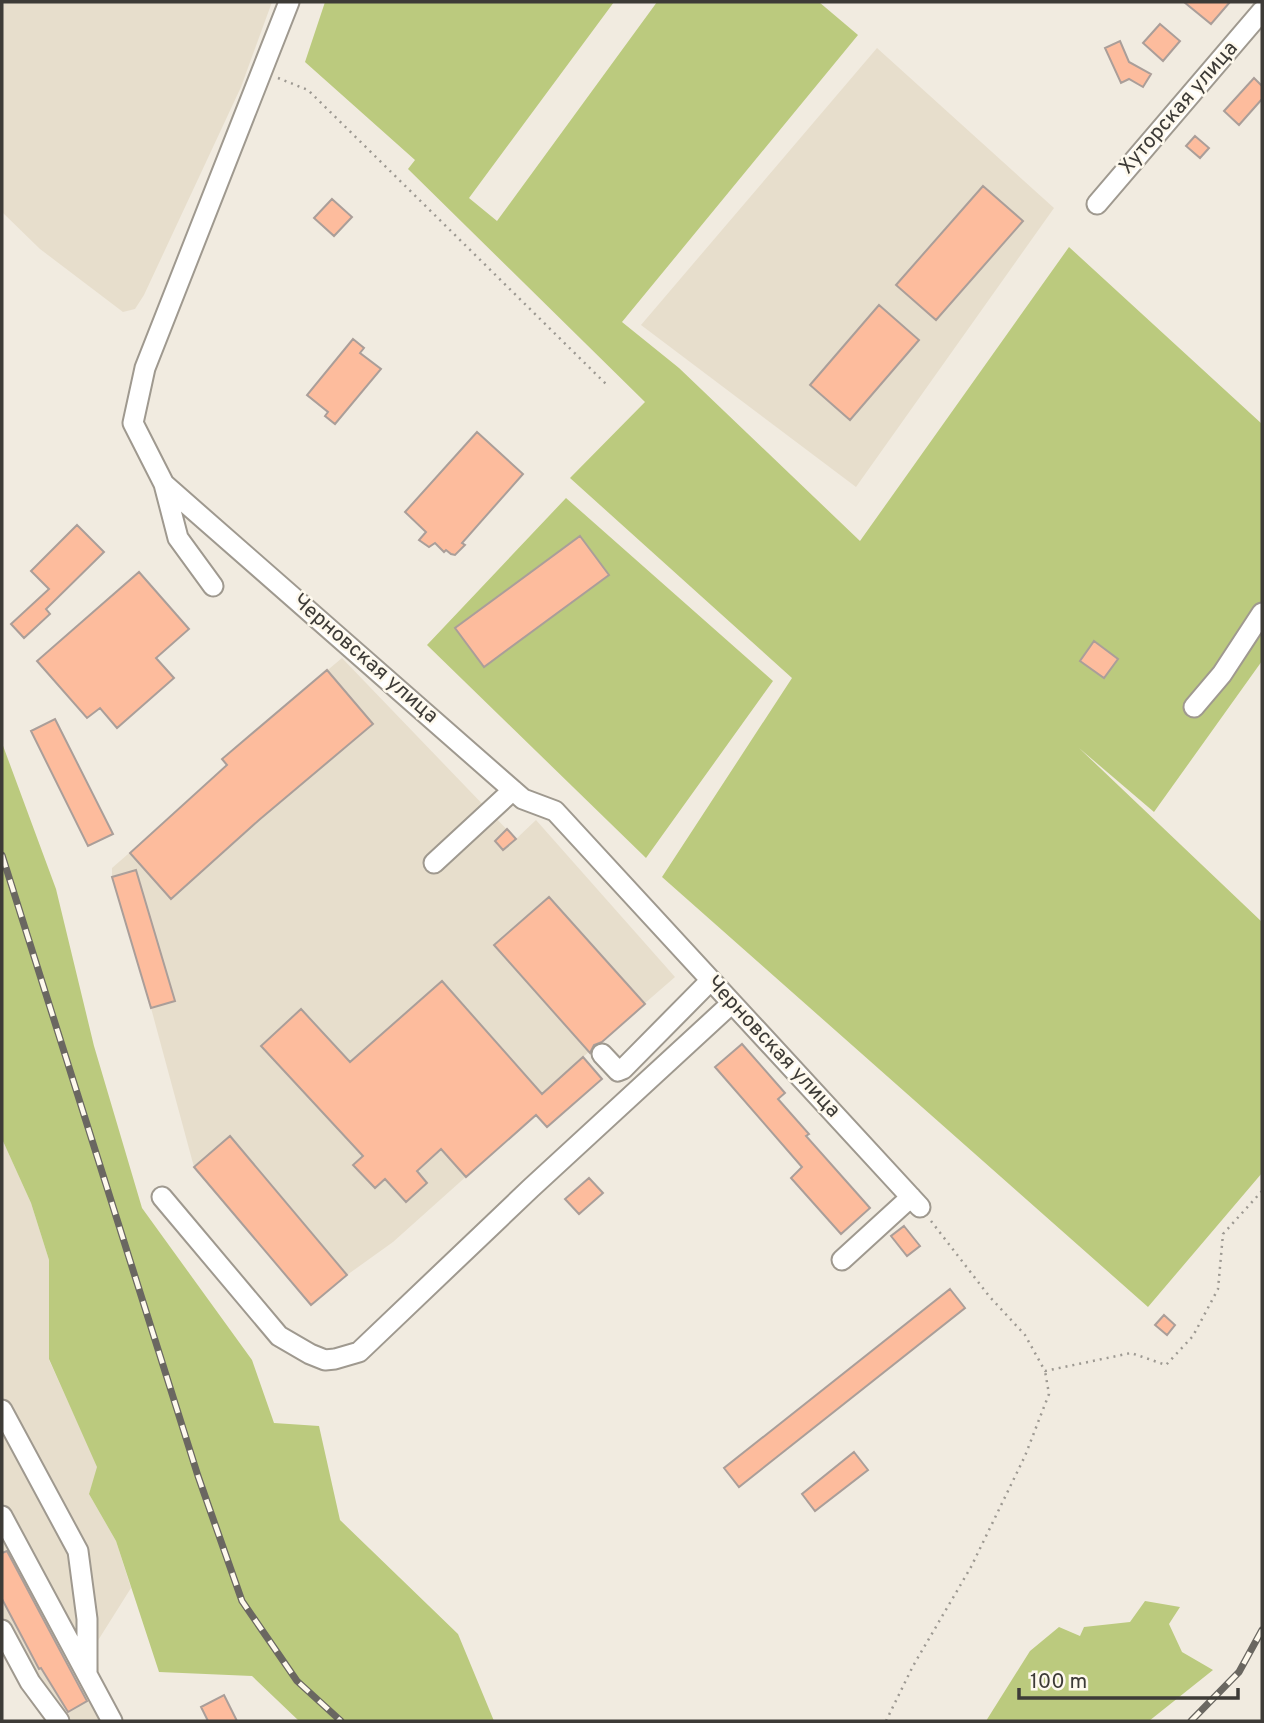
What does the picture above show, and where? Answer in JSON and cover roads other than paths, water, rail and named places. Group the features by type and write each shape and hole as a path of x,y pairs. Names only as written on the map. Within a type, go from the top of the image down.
{"street":[{"name":"Черновская улица","path":"289,2 145,369 133,423 164,484 523,799 555,811 916,1202 842,1260"},
{"name":"Хуторская улица","path":"1097,204 1262,11"},
{"path":"164,484 178,538 214,586"},
{"path":"1194,707 1222,674 1262,613"},
{"path":"434,863 513,790"},
{"path":"602,1054 618,1071 622,1069 711,979"},
{"path":"162,1197 279,1336 325,1360 359,1352 531,1188 732,1003"},
{"path":"2,1410 78,1551 87,1619 87,1674"},
{"path":"2,1516 112,1721"},
{"path":"2,1630 30,1682 59,1721"}],"railway":[{"path":"2,855 198,1476 242,1601 297,1681 341,1721"},
{"path":"1191,1721 1239,1672 1262,1630"}]}
